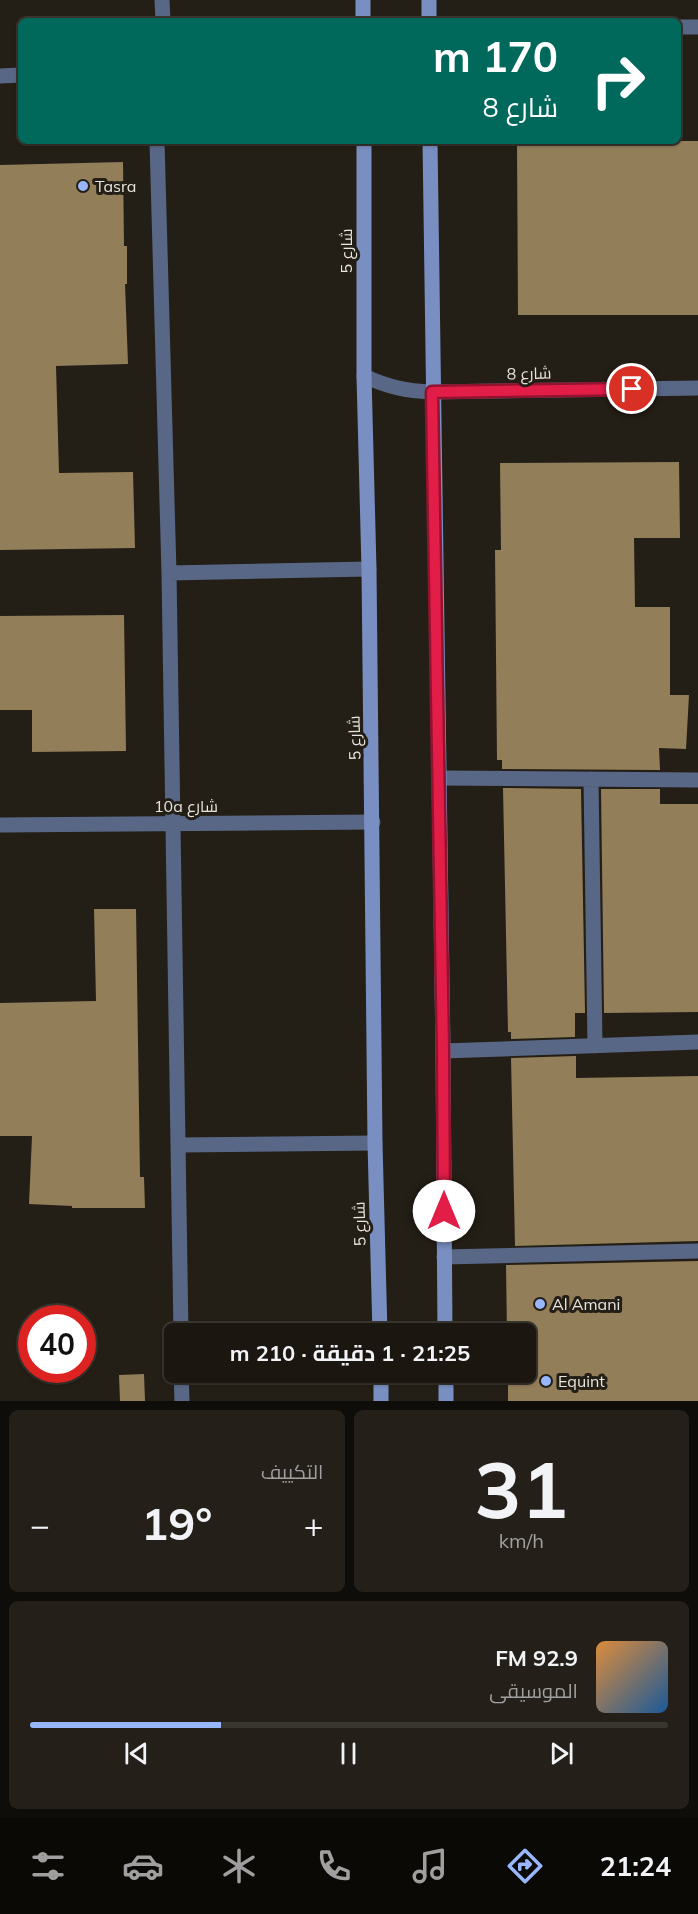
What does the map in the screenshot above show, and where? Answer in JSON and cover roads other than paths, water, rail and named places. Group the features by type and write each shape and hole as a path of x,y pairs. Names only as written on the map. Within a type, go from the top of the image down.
{"street":[{"path":"162,0 163,18"},
{"path":"363,0 363,18"},
{"path":"429,0 429,18"},
{"path":"681,27 698,27"},
{"path":"0,76 18,75"},
{"path":"157,144 169,573 181,1323"},
{"name":"شارع 5","path":"364,144 364,376 380,1323"},
{"path":"430,144 445,1323"},
{"name":"شارع 8","path":"364,376 386,386 409,391 432,392 698,388"},
{"path":"169,573 369,569"},
{"path":"439,778 698,780"},
{"path":"591,779 595,1046"},
{"name":"10a شارع","path":"0,825 373,822"},
{"path":"443,1051 698,1042"},
{"path":"179,1144 375,1143"},
{"path":"444,1257 698,1251"},
{"path":"182,1383 182,1401"},
{"path":"381,1383 381,1401"},
{"path":"446,1383 446,1401"}],"place":[{"name":"Tasra","path":"83,186"},
{"name":"Al Amani","path":"540,1304"},
{"name":"Equint","path":"546,1381"}]}
